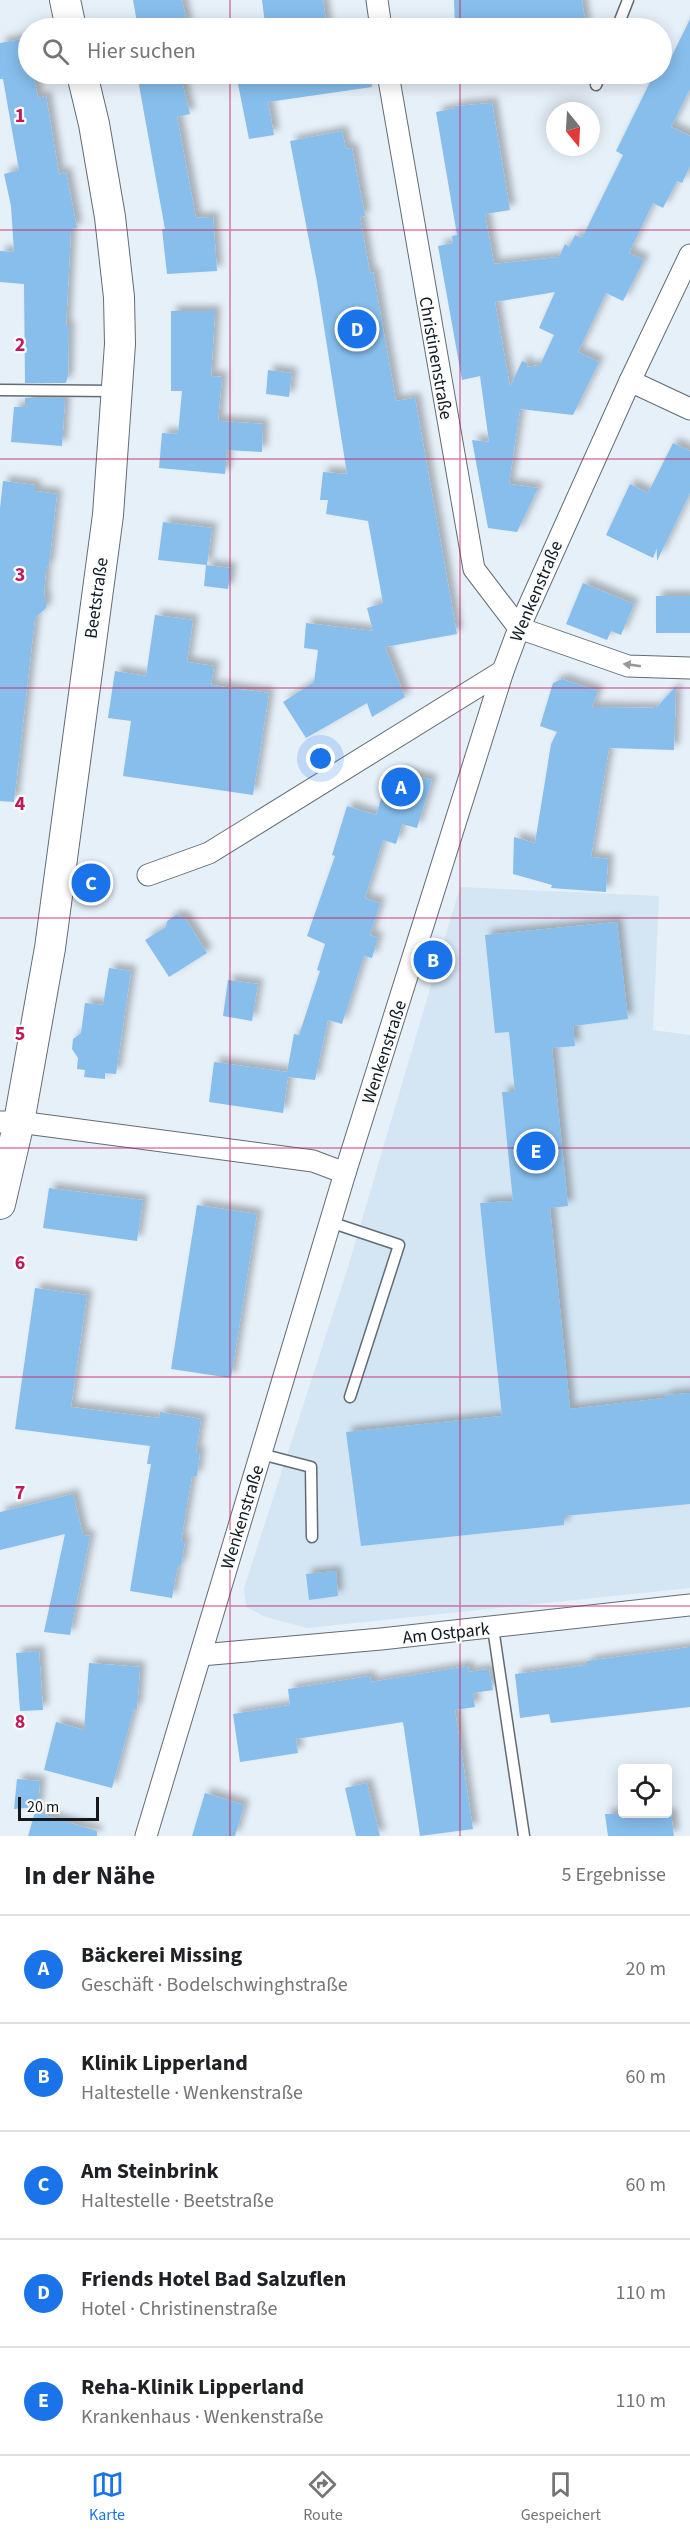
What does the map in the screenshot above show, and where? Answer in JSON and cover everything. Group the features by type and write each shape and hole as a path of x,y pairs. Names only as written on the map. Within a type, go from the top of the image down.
{"main road":[{"path":"65,0 69,18"},
{"name":"Beetstraße","path":"0,1204 9,1122 50,948 106,527 117,391 120,344 119,297 104,182 84,84"}],"street":[{"path":"377,0 380,18"},
{"name":"Christinenstraße","path":"390,84 474,569 519,628"},
{"name":"Wenkenstraße","path":"146,1836 345,1173 503,671 519,628 630,381 690,255"},
{"path":"630,381 690,409"},
{"path":"519,628 628,666 690,668"},
{"path":"148,875 209,853 503,671"},
{"path":"9,1122 312,1161 345,1173"},
{"name":"Am Ostpark","path":"201,1655 492,1628 690,1605"}],"lane":[{"path":"621,18 628,0"},
{"path":"0,390 117,391"},
{"path":"330,1222 399,1245 350,1397"},
{"path":"261,1454 311,1467 312,1537"},
{"path":"492,1628 524,1836"}],"shaded area":[{"path":"460,887 659,896 653,1030 690,1035 690,1588 307,1628 266,1617 246,1607 244,1588 348,1267"}],"building":[{"path":"133,0 182,0 186,18 136,18"},
{"path":"262,0 323,0 326,18 264,18"},
{"path":"454,0 582,0 585,18 455,18"},
{"path":"690,19 690,89 671,127 690,136 690,166 682,183 677,181 663,208 653,203 629,253 644,260 623,301 606,293 578,352 599,362 573,415 520,409 509,484 538,488 517,532 488,528 472,440 489,442 480,376 462,380 438,246 453,243 452,236 457,235 436,112 456,108 456,106 492,103 510,210 485,214 494,264 559,257 565,244 569,247 575,235 582,238 623,155 616,151 649,84 672,84 672,56","holes":["555,292 539,328 554,335 540,365 527,367 527,363 522,361 510,387 495,302"]},
{"path":"18,40 18,84 35,84 38,98 46,96 59,174 66,172 77,228 71,229 66,326 69,326 66,383 25,383 24,284 0,282 0,251 14,252 11,206 4,174 19,170 3,79 0,79 0,43"},
{"path":"139,84 182,84 190,114 177,117 196,218 213,217 217,271 167,274 162,229 165,229"},
{"path":"238,84 372,84 372,87 268,102 274,135 249,139"},
{"path":"342,131 346,149 352,148 365,216 360,217 370,273 373,272 396,401 415,398 457,634 385,647 405,697 372,717 367,703 306,738 283,702 314,682 318,650 304,648 306,623 373,631 367,608 383,603 368,521 326,514 328,500 320,500 323,472 347,474 317,282 290,141"},
{"path":"171,311 215,311 211,376 222,377 218,421 263,424 262,452 227,450 225,474 159,468 162,433 178,434 182,391 171,391"},
{"path":"268,370 292,373 289,397 266,394"},
{"path":"25,398 65,398 62,446 11,442 14,407 25,407"},
{"path":"673,443 690,451 690,493 657,561 657,548 653,558 606,535 630,484 648,493"},
{"path":"3,481 35,485 35,491 57,494 49,565 46,568 44,595 46,608 35,618 14,802 0,801 0,508"},
{"path":"163,522 212,528 207,565 158,560"},
{"path":"206,565 231,568 228,589 204,586"},
{"path":"583,583 634,604 621,635 611,631 607,640 566,624"},
{"path":"656,596 690,596 690,633 656,633"},
{"path":"155,615 193,620 187,662 214,666 211,685 269,693 253,795 123,776 131,721 108,718 115,671 146,676"},
{"path":"562,679 598,691 592,707 656,708 676,686 674,750 609,748 591,857 608,859 606,892 551,888 552,885 513,874 514,837 535,843 551,744 557,732 540,726 553,683"},
{"path":"400,771 432,780 417,828 402,824 396,844 383,840 365,898 380,903 370,935 378,938 372,958 364,956 342,1024 328,1020 315,1080 288,1077 283,1113 209,1102 214,1062 287,1072 294,1034 299,1035 320,971 317,970 325,944 307,936 335,856 332,855 347,806 376,815 388,777"},
{"path":"176,915 185,918 207,953 169,977 145,940 166,927 167,921"},
{"path":"617,922 628,1019 573,1026 575,1046 552,1048 568,1206 550,1208 570,1409 690,1393 690,1504 564,1516 564,1525 361,1546 346,1432 502,1416 480,1203 513,1201 502,1092 515,1092 509,1032 495,1033 485,935"},
{"path":"109,968 131,971 116,1074 105,1073 105,1079 84,1077 85,1070 77,1069 78,1058 72,1049 73,1039 81,1033 85,1003 103,1005"},
{"path":"228,980 258,984 252,1021 223,1016"},
{"path":"49,1188 143,1200 137,1241 43,1228"},
{"path":"197,1205 257,1214 231,1378 171,1369"},
{"path":"35,1288 87,1295 71,1407 159,1418 160,1412 201,1419 196,1452 200,1452 197,1476 192,1476 181,1541 185,1541 181,1566 178,1565 172,1598 130,1591 151,1464 147,1464 150,1446 15,1429"},
{"path":"73,1494 83,1535 90,1536 70,1635 44,1632 65,1534 0,1550 0,1512"},
{"path":"336,1571 338,1596 309,1600 306,1574"},
{"path":"690,1647 690,1707 551,1723 549,1714 520,1718 515,1674 587,1665 587,1661"},
{"path":"39,1651 43,1710 20,1711 16,1653"},
{"path":"89,1663 140,1667 137,1709 134,1709 112,1788 44,1770 56,1722 84,1730"},
{"path":"468,1666 469,1672 489,1669 493,1690 473,1693 475,1707 455,1710 473,1829 420,1836 403,1722 296,1739 298,1753 240,1762 233,1714 290,1705 288,1689 370,1676 371,1682"},
{"path":"17,1779 40,1781 38,1807 14,1809"},
{"path":"367,1783 380,1836 356,1836 345,1788"},
{"path":"205,1793 244,1805 235,1836 192,1836"},
{"path":"35,1812 97,1831 97,1836 28,1836"},
{"path":"605,1814 618,1814 618,1818 672,1818 674,1836 608,1836"}],"place":[{"name":"Friends Hotel Bad Salzuflen","path":"357,329"},
{"name":"Bäckerei Missing","path":"401,787"},
{"name":"Am Steinbrink","path":"91,883"},
{"name":"Klinik Lipperland","path":"433,960"},
{"name":"Reha-Klinik Lipperland","path":"536,1151"}]}
